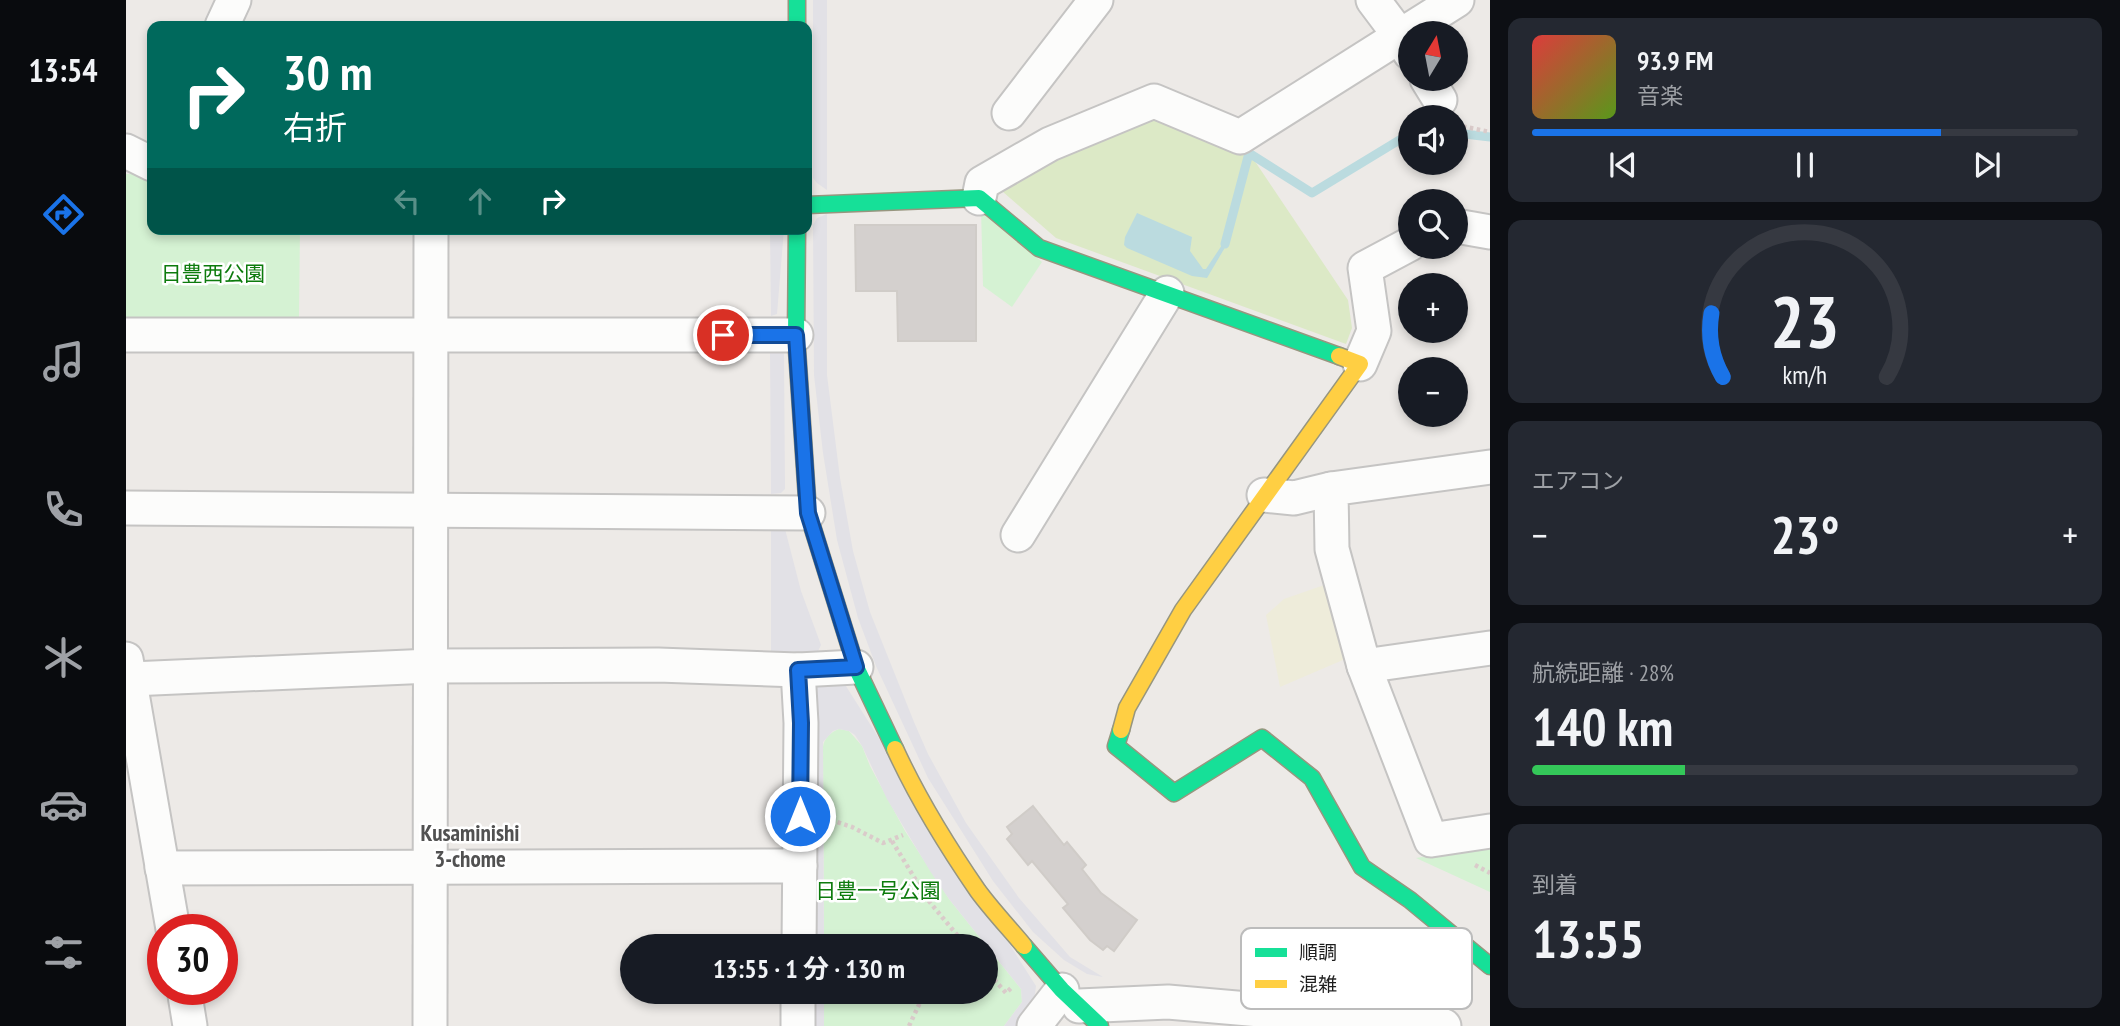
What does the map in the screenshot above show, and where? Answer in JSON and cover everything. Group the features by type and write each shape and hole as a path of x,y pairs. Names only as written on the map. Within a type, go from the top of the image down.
{"street":[{"path":"224,21 234,0"},
{"path":"797,0 797,21"},
{"path":"1009,113 1096,0"},
{"path":"1373,0 1398,34"},
{"path":"1432,21 1457,0"},
{"path":"979,198 982,184 1050,144 1154,101 1240,137 1398,48"},
{"path":"126,151 147,162"},
{"path":"812,205 979,198 1039,248 1360,364"},
{"path":"1468,228 1490,232"},
{"path":"430,1026 431,235"},
{"path":"797,235 796,335 808,513 856,667 912,785 956,858 980,893 1080,1007"},
{"path":"1398,250 1365,268 1374,331 1360,364 1183,610 1127,708 1116,747 1174,793 1262,738 1312,778 1362,867 1444,928"},
{"path":"1018,535 1167,293"},
{"path":"126,335 796,335"},
{"path":"1264,495 1294,498 1331,489 1490,467"},
{"path":"1331,489 1332,549 1364,666 1432,840 1490,831"},
{"path":"126,508 808,513"},
{"path":"1364,666 1490,648"},
{"path":"170,914 128,668 658,665 798,670 856,667"},
{"path":"798,670 801,723 799,934"},
{"path":"162,868 800,866"},
{"path":"1472,950 1490,965"},
{"path":"1034,1026 1080,1007 1168,1002 1241,1008"},
{"path":"798,1004 798,1026"},
{"path":"187,1005 190,1026"},
{"path":"1248,1009 1444,1026"}],"path":[{"path":"1441,99 1461,126 1490,132"},
{"path":"825,817 883,843 892,841 928,901 956,934"},
{"path":"998,984 1006,993 1016,983"},
{"path":"909,1026 919,1004"}],"shaded area":[{"path":"813,0 827,0 827,190 813,178"},
{"path":"827,214 827,375 840,478 853,551 870,612 928,754 966,823 1019,898 1070,957 1103,977 1087,974 1064,960 1033,932 993,881 928,778 876,666 858,618 837,540 814,375 813,225 817,218"},
{"path":"770,235 784,235 777,314 771,316"},
{"path":"770,346 784,354 785,489 781,493 771,494"},
{"path":"771,519 784,525 801,591 821,645 815,657 771,661"},
{"path":"1333,582 1350,657 1280,687 1266,615 1284,599"},
{"path":"827,680 844,683 1036,986 1034,1001 1016,1026 1004,1026 1022,1002 1021,989 998,960 998,934 977,934 949,899 887,799 855,735 839,729 833,731 823,742 824,934 812,934 814,698 818,686"},
{"path":"812,1004 824,1004 824,1026 812,1026"}],"green space":[{"path":"1149,111 1244,145 1348,300 1352,328 1346,344 1056,238 995,185"},
{"name":"日豊西公園","path":"126,174 147,174 147,235 300,235 299,317 126,317"},
{"path":"981,209 1042,262 1012,307 983,286"},
{"name":"日豊一号公園","path":"839,729 849,731 862,746 905,831 949,899 977,934 824,934 823,747 833,732"},
{"path":"1490,846 1490,892 1416,858"},
{"name":"日豊一号公園","path":"998,960 1021,989 1022,1002 1004,1026 824,1026 824,1004 998,1004"}],"water":[{"path":"1137,213 1192,237 1190,251 1203,269 1206,269 1224,242 1227,244 1207,278 1192,276 1127,248 1124,245 1125,237"}],"building":[{"path":"855,225 976,225 976,341 898,341 897,291 856,291"},
{"path":"1033,806 1064,845 1067,842 1086,865 1082,869 1101,893 1137,920 1114,951 1107,946 1103,950 1090,940 1063,908 1068,904 1032,861 1028,865 1007,839 1012,834 1007,827"}],"waterway":[{"path":"1468,134 1490,137"},
{"path":"1225,244 1249,153 1312,193 1398,141"}],"traffic: fast":[{"path":"797,0 797,21"},
{"path":"812,205 979,198 1039,248 1339,356"},
{"path":"797,235 796,335 808,513 856,667 895,749"},
{"path":"1121,730 1116,746 1174,793 1262,738 1312,778 1362,867 1410,900 1444,928"},
{"path":"1024,946 1062,990 1100,1026"},
{"path":"1472,951 1490,966"}],"traffic: slow":[{"path":"1121,730 1127,708 1183,610 1360,364 1339,356"},
{"path":"895,749 923,804 955,857 983,898 1024,946"}],"district":[{"name":"Kusaminishi 3-chome","path":"470,845"}],"route":[{"path":"723,335 796,335 808,513 856,667 798,670 801,723 800,816"}]}
